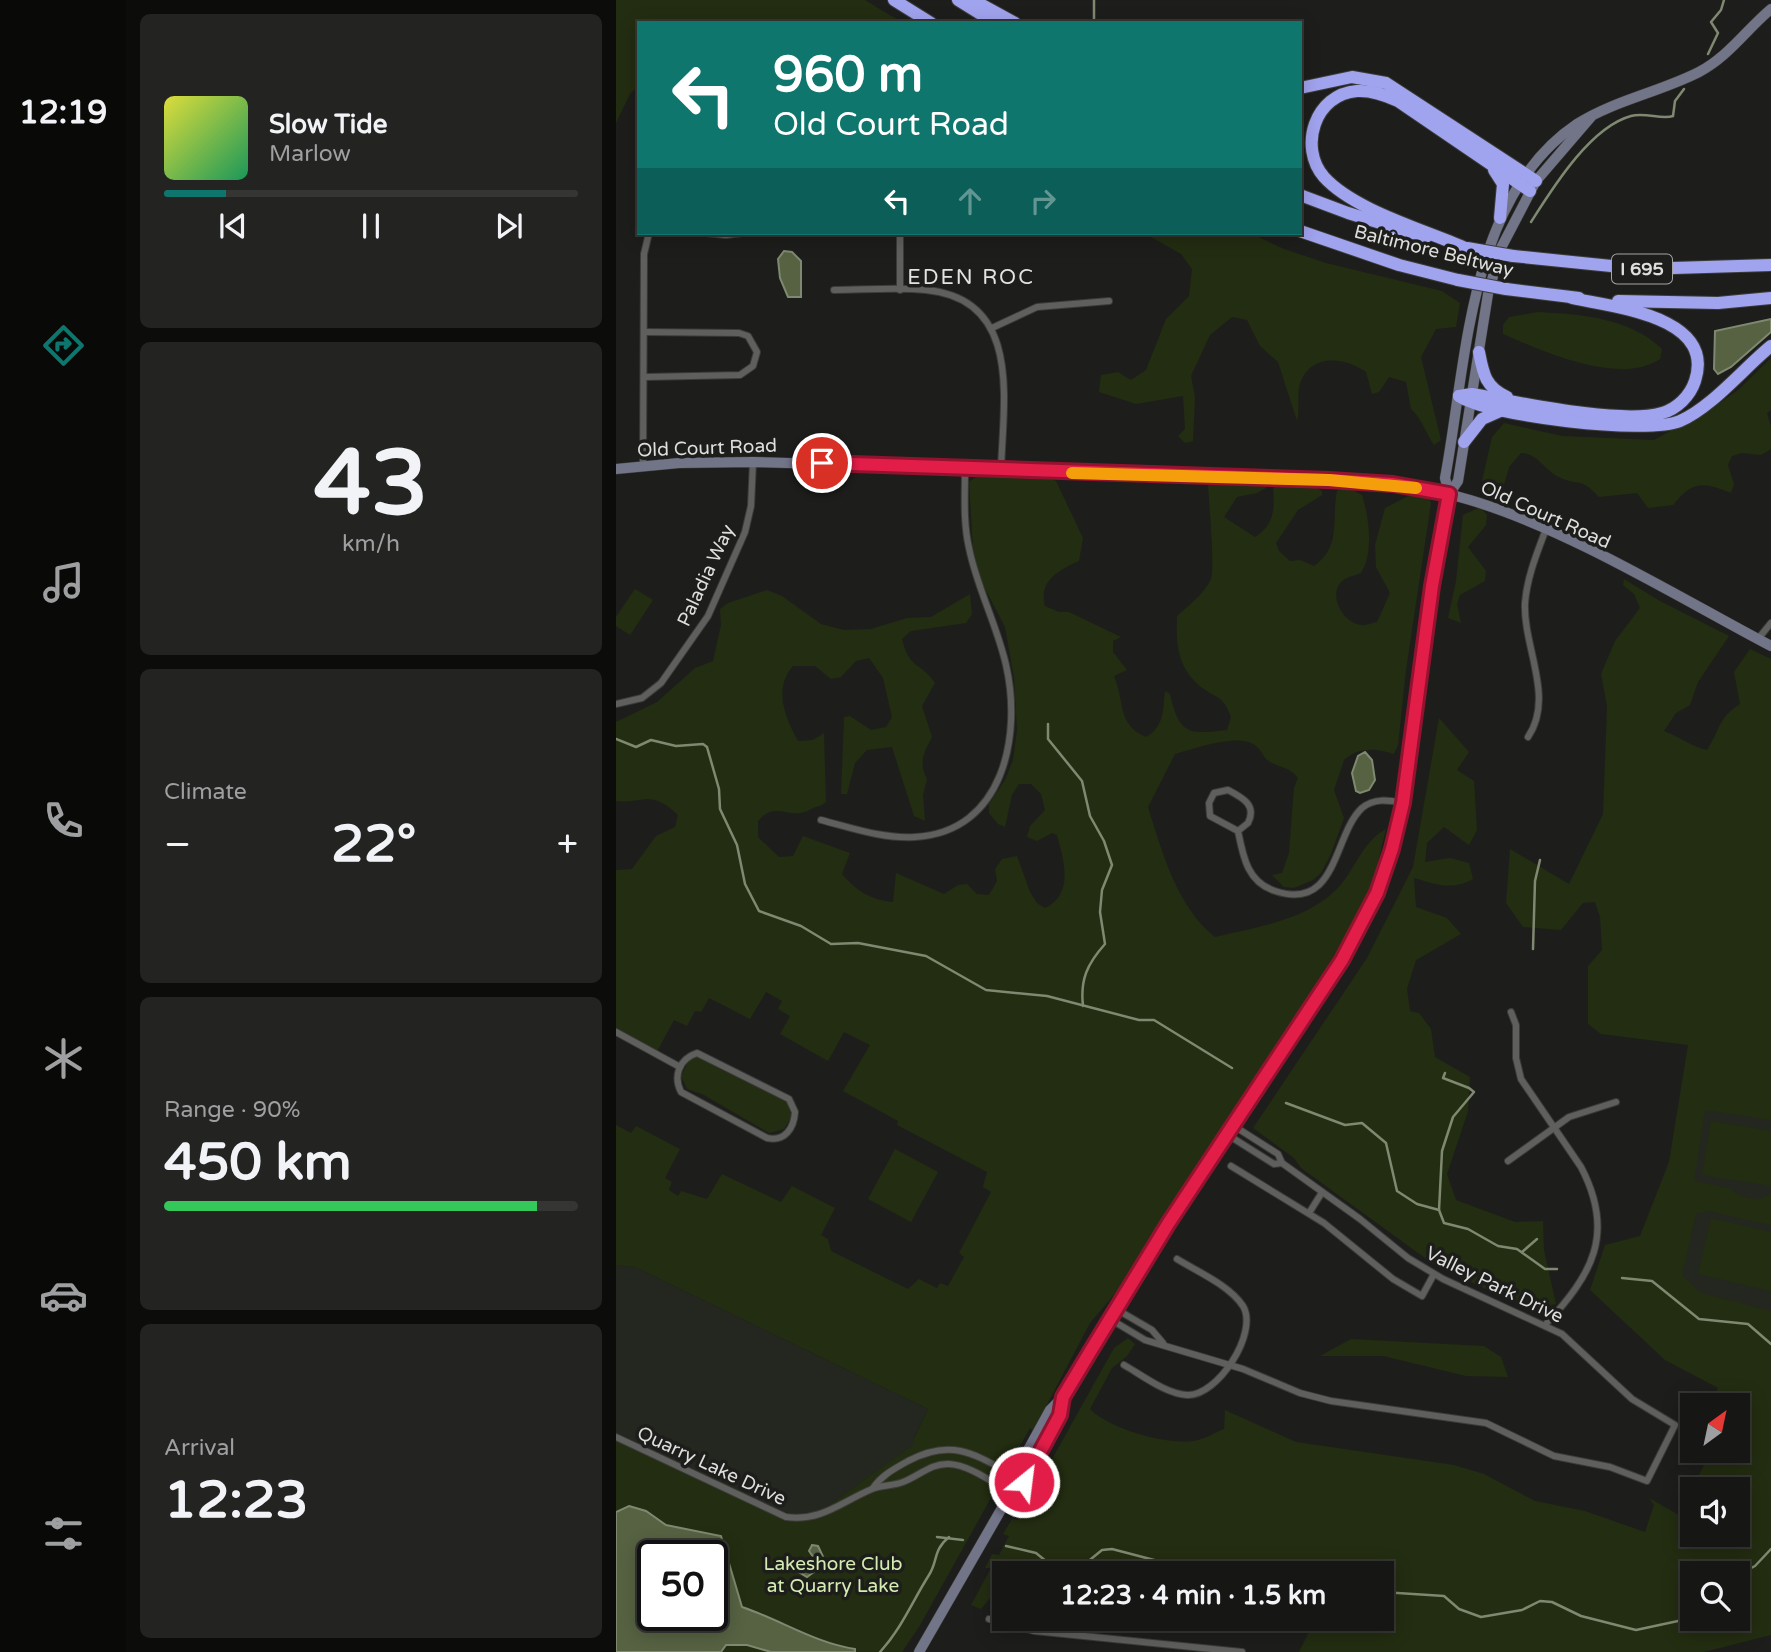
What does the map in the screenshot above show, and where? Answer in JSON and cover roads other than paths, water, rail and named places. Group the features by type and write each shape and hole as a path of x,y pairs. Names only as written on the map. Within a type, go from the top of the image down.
{"highway":[{"path":"894,0 928,21"},
{"path":"958,0 992,21"},
{"path":"973,0 1011,21"},
{"path":"1302,88 1352,78 1386,83 1528,183"},
{"path":"1465,247 1366,205 1326,179 1311,153 1312,130 1323,110 1335,99 1355,91 1380,93 1398,101 1487,162 1528,183"},
{"path":"1487,162 1503,184 1500,218"},
{"name":"Baltimore Beltway","path":"1302,196 1359,217 1465,247 1513,256 1641,269 1771,265"},
{"name":"Baltimore Beltway","path":"1302,232 1399,265 1506,289 1638,303 1771,299"},
{"path":"1467,398 1642,416 1664,413 1690,393 1697,375 1696,356 1683,332 1647,315 1572,298"},
{"path":"1467,398 1504,410 1610,426 1658,427 1689,416 1771,346"},
{"path":"1479,352 1488,383 1498,393 1520,402"},
{"path":"1464,442 1482,418 1504,410"}],"main road":[{"path":"1449,494 1458,481 1464,442 1484,256 1500,218 1528,183 1591,117 1701,71 1722,57 1771,9"},
{"path":"919,1652 1009,1496 1014,1476 1050,1410 1063,1397 1116,1309 1357,935 1385,872 1403,803 1432,586 1449,494 1446,478 1479,352 1493,273 1528,183"},
{"name":"Old Court Road","path":"616,469 753,462 1362,481 1449,494 1486,505 1546,529 1771,646"},
{"path":"1009,1496 1024,1482 1060,1415 1063,1397"}],"street":[{"path":"643,466 644,254 649,235"},
{"path":"900,235 900,290"},
{"path":"834,290 925,290 950,295 971,307 992,328 1003,366 1001,470"},
{"path":"992,328 1037,307 1109,301"},
{"path":"645,332 739,333 748,336 757,352 753,366 740,375 645,377"},
{"name":"Paladia Way","path":"616,704 642,698 661,683 708,616 745,532 751,506 753,462"},
{"path":"821,820 887,836 932,835 958,824 979,808 1004,770 1012,722 1008,678 1000,643 969,549 964,517 965,469"},
{"path":"1528,737 1537,722 1540,706 1525,603 1530,576 1546,529"},
{"path":"1758,639 1764,628 1771,623"},
{"path":"1238,831 1251,817 1247,801 1228,790 1214,793 1209,803 1210,816 1238,831 1248,867 1257,881 1285,893 1305,892 1326,877 1351,825 1364,806 1387,800 1403,803"},
{"path":"1511,1012 1516,1025 1517,1069 1589,1181 1598,1216 1594,1255 1586,1276 1545,1325"},
{"path":"616,1032 680,1067"},
{"path":"704,1054 789,1100 795,1112 790,1130 780,1138 767,1138 685,1095 677,1081 680,1067 691,1055 704,1054"},
{"path":"1508,1161 1553,1127 1581,1112 1616,1102"},
{"name":"Valley Park Drive","path":"1228,1365 1300,1393 1331,1401 1486,1423 1554,1456 1610,1467 1647,1481 1675,1425 1632,1399 1573,1343 1545,1325 1434,1274 1408,1258 1360,1219 1321,1194 1282,1163 1274,1164 1231,1130"},
{"path":"1231,1166 1309,1213 1393,1279 1422,1296 1434,1274"},
{"path":"1309,1213 1321,1194"},
{"path":"1124,1365 1186,1395 1196,1395 1212,1387 1246,1334 1245,1311 1228,1291 1177,1259"},
{"path":"1116,1309 1152,1330 1164,1344"},
{"path":"1110,1320 1145,1340 1228,1365"},
{"name":"Quarry Lake Drive","path":"616,1437 786,1517 803,1519 821,1516 873,1488 904,1482 930,1468 946,1464 970,1470 1009,1496"},
{"name":"Quarry Lake Drive","path":"873,1488 881,1477 893,1469 937,1449 967,1452 1024,1482"},
{"path":"989,1619 1034,1631 1242,1652"}],"waterway":[{"path":"1094,0 1094,21"},
{"path":"1708,54 1718,33 1711,22 1721,10 1724,0"},
{"path":"1531,222 1574,161 1601,133 1616,122 1631,116 1673,116 1675,101 1684,89"},
{"path":"1048,724 1048,739 1082,781 1090,816 1104,841 1112,865 1102,890 1100,912 1105,944 1086,973 1083,1006"},
{"path":"616,739 636,747 651,740 676,746 703,744 707,747 719,789 720,809 737,845 745,884 759,911 801,926 831,944 858,943 926,956 986,990 1047,996 1139,1020 1154,1020 1232,1068"},
{"path":"1533,949 1535,881 1540,860"},
{"path":"1439,1210 1442,1151 1453,1117 1474,1092 1443,1078 1445,1073"},
{"path":"1286,1103 1345,1125 1362,1123 1386,1143 1397,1191 1417,1204 1439,1210 1444,1223 1468,1229 1498,1246 1517,1249 1545,1269 1557,1269"},
{"path":"1522,1252 1537,1239"},
{"path":"1622,1278 1652,1281 1699,1319 1748,1324 1771,1344"},
{"path":"937,1537 963,1540"},
{"path":"880,1652 901,1624 932,1570 940,1546 949,1537"},
{"path":"1006,1546 1036,1553 1046,1561"},
{"path":"1089,1561 1102,1550 1112,1549 1158,1561"},
{"path":"1750,1569 1771,1549"},
{"path":"1394,1593 1444,1596 1459,1609 1481,1617 1522,1610 1540,1601 1552,1602 1581,1616 1636,1630 1680,1621"}],"district":[{"name":"EDEN ROC","path":"971,277"}],"park label":[{"name":"Lakeshore Club at Quarry Lake","path":"833,1574"}]}
